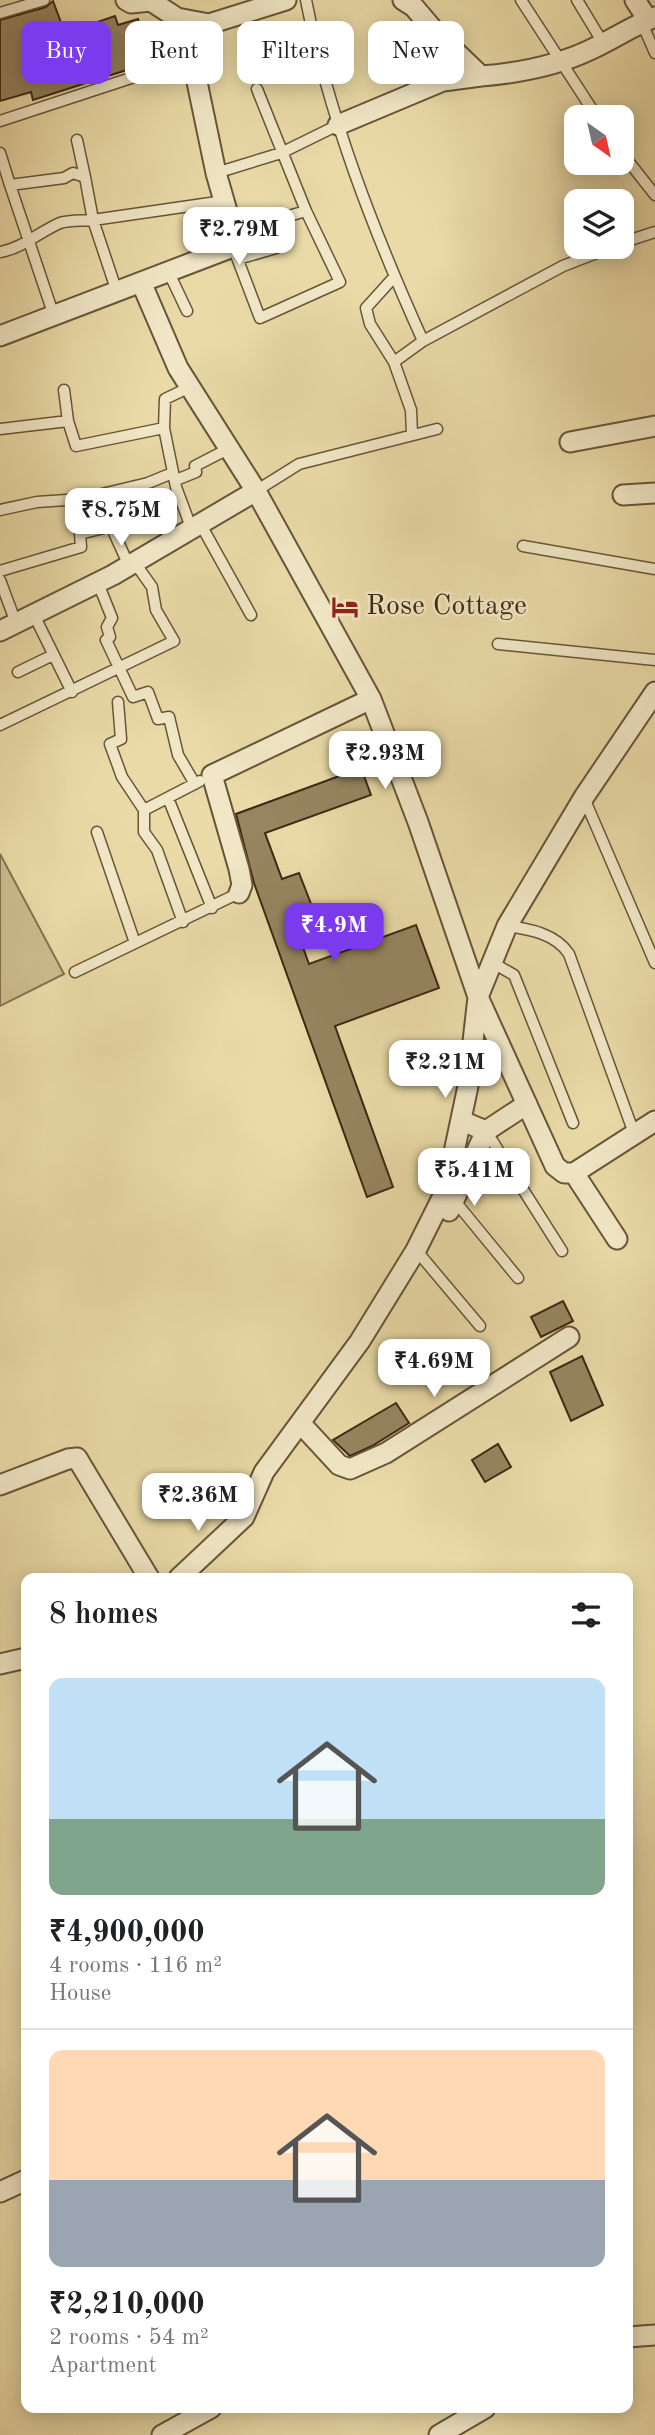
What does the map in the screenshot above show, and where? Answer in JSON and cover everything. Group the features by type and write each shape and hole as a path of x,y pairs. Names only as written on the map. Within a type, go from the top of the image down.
{"street":[{"path":"126,0 131,3 151,1 177,18 193,21"},
{"path":"219,21 286,0"},
{"path":"403,0 414,7 436,33 481,76"},
{"path":"338,125 443,81 525,72 561,61 648,20 635,0"},
{"path":"0,336 235,246 197,84"},
{"path":"141,282 178,368 256,491 372,699 418,821 478,997 555,1166 564,1173 574,1173 655,1121"},
{"path":"570,442 655,426"},
{"path":"17,623 132,565 256,491"},
{"path":"623,495 655,493"},
{"path":"450,1196 478,997 507,926 584,797 655,692"},
{"path":"239,893 242,885 239,869 203,780 372,699"},
{"path":"392,1312 486,1131 527,1104"},
{"path":"461,1121 486,1131"},
{"path":"574,1173 617,1240"},
{"path":"184,1573 244,1517 264,1472 302,1424 420,1255"},
{"path":"302,1424 339,1465 350,1469 386,1453 569,1337"},
{"path":"0,1485 77,1458 146,1573"},
{"path":"0,1664 21,1659"},
{"path":"0,2192 21,2182"},
{"path":"633,2336 655,2334"},
{"path":"439,2435 476,2413"},
{"path":"162,2435 199,2417"}],"lane":[{"path":"0,13 44,0"},
{"path":"306,0 316,49 338,125 394,277 423,341"},
{"path":"520,0 589,105"},
{"path":"577,0 603,43"},
{"path":"648,20 655,52"},
{"path":"0,121 125,80"},
{"path":"235,246 260,318 340,282 281,153 257,89"},
{"path":"216,173 281,153 338,125"},
{"path":"77,140 93,220 117,292"},
{"path":"0,153 55,317"},
{"path":"634,168 655,195"},
{"path":"10,185 64,178 73,173 85,177"},
{"path":"0,252 12,250 61,222 93,220 224,201"},
{"path":"235,246 306,211"},
{"path":"634,239 655,232"},
{"path":"235,246 276,248"},
{"path":"394,362 423,341 563,266 581,259"},
{"path":"169,273 187,311"},
{"path":"394,277 366,308 370,324 394,362 411,410 412,435"},
{"path":"190,387 166,399 164,428 177,480 176,487 197,528 251,615"},
{"path":"64,390 68,421 76,446 164,428"},
{"path":"0,429 68,421"},
{"path":"256,491 299,464 437,429"},
{"path":"177,480 196,472 195,466 230,448"},
{"path":"0,510 102,495 170,474 177,480"},
{"path":"0,725 48,700 72,692 118,670 174,640 156,610 152,587 132,565 111,526 102,495"},
{"path":"0,571 81,547 80,534 111,526"},
{"path":"523,547 655,569"},
{"path":"0,580 17,623 53,655 72,692"},
{"path":"98,583 111,618 107,627 110,638 106,640 118,670 133,697 148,692 158,719 169,717 178,755 203,780 144,810"},
{"path":"498,644 655,660"},
{"path":"18,673 53,655"},
{"path":"118,702 121,739 110,744 122,777 144,810 144,832 157,850 183,922"},
{"path":"584,797 655,963"},
{"path":"168,798 212,908"},
{"path":"97,832 135,943"},
{"path":"75,972 239,893"},
{"path":"507,926 528,929 560,941 569,954 635,1136"},
{"path":"494,963 514,975 573,1123"},
{"path":"486,1131 562,1251"},
{"path":"450,1196 518,1278"},
{"path":"420,1255 480,1326"}],"shaded area":[{"path":"0,854 64,974 0,1006"}],"building":[{"path":"53,1 60,21 21,21 21,84 83,84 33,100 31,92 0,101 0,20 46,7"},
{"path":"115,16 118,25 125,23 125,71 111,75 111,21 100,21"},
{"path":"361,768 371,795 265,833 282,879 299,873 313,909 292,917 309,964 416,925 439,988 335,1026 393,1187 367,1197 254,883 236,814"},
{"path":"563,1301 573,1321 541,1337 531,1317"},
{"path":"582,1356 603,1405 571,1421 550,1372"},
{"path":"396,1403 409,1423 372,1446 350,1456 333,1440"},
{"path":"498,1444 511,1467 485,1482 472,1460"}],"place":[{"name":"Rose Cottage","path":"345,607"}]}
